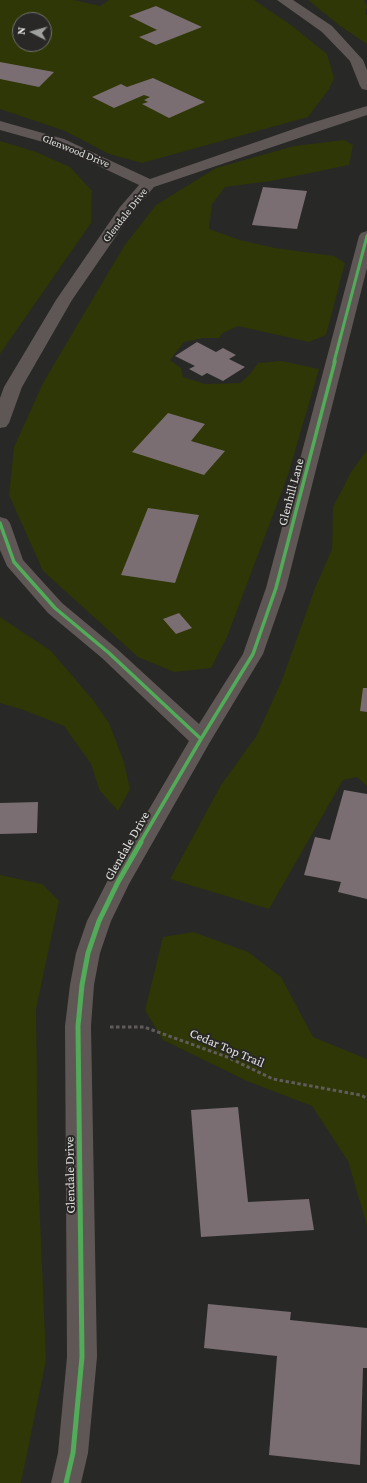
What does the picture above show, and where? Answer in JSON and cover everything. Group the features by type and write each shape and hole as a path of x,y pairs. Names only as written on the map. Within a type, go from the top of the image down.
{"street":[{"path":"284,0 327,29 356,60 367,86"},
{"name":"Glendale Drive","path":"0,424 12,387 64,300 126,210 149,184 313,127 367,110"},
{"name":"Glenwood Drive","path":"0,124 59,142 149,184"},
{"name":"Glenhill Lane","path":"201,739 253,654 276,588 367,236"},
{"path":"0,524 14,562 55,608 109,653 201,739"},
{"name":"Glendale Drive","path":"66,1483 73,1453 82,1357 78,1026 82,985 87,959 99,922 122,873 201,739"}],"green space":[{"path":"0,0 74,0 100,6 109,0 254,0 291,25 327,54 334,78 329,89 308,117 142,163 109,154 65,131 0,109"},
{"path":"308,0 364,0 367,6 365,14 367,15 367,44 340,26"},
{"path":"344,140 353,145 349,165 271,181 225,187 212,204 209,229 240,240 275,248 334,256 345,263 326,335 309,342 238,326 223,333 219,338 203,338 184,342 170,360 181,368 183,377 205,384 240,383 250,374 258,363 282,361 319,369 288,475 227,637 211,668 174,672 138,657 43,571 9,495 14,447 43,383 124,246 156,205 216,168 294,146"},
{"path":"0,141 36,152 70,167 92,191 91,223 0,354"},
{"path":"367,450 367,786 357,777 343,780 269,909 170,879 221,785 257,735 282,680 315,588 332,549 333,507 351,472"},
{"path":"0,617 51,651 93,700 109,723 124,762 130,789 118,811 100,791 91,764 64,726 21,709 0,703"},
{"path":"0,875 42,884 59,901 36,1009 38,1172 46,1360 21,1483 0,1483"},
{"path":"193,932 248,952 281,977 313,1037 367,1059 367,1226 348,1161 312,1106 247,1081 163,1040 145,1010 163,937"}],"building":[{"path":"156,6 202,27 156,45 139,37 157,30 129,16"},
{"path":"0,62 54,72 39,87 0,79"},
{"path":"153,78 205,102 169,118 142,104 148,102 144,100 150,97 144,95 114,108 92,97 121,84 127,87"},
{"path":"263,187 307,191 297,229 252,225"},
{"path":"197,342 216,352 223,348 236,355 229,359 245,367 223,381 207,373 202,376 189,369 195,366 175,356"},
{"path":"168,413 205,424 191,441 225,451 204,475 132,452"},
{"path":"148,508 199,515 175,583 121,575"},
{"path":"179,613 192,628 176,634 163,619"},
{"path":"363,688 367,688 367,712 360,711"},
{"path":"344,790 367,794 367,899 338,892 341,882 304,875 315,837 330,840"},
{"path":"38,802 37,833 0,834 0,803"},
{"path":"238,1107 248,1202 309,1199 314,1230 201,1237 191,1110"},
{"path":"208,1304 291,1312 290,1320 367,1328 367,1368 363,1368 360,1465 269,1455 277,1356 204,1348"}],"cycle path":[{"path":"201,739 253,654 276,588 367,236"},
{"path":"0,523 14,562 55,608 109,653 201,739 118,882 99,921 88,953 82,985 78,1026 82,1357 73,1453 66,1483"}]}
